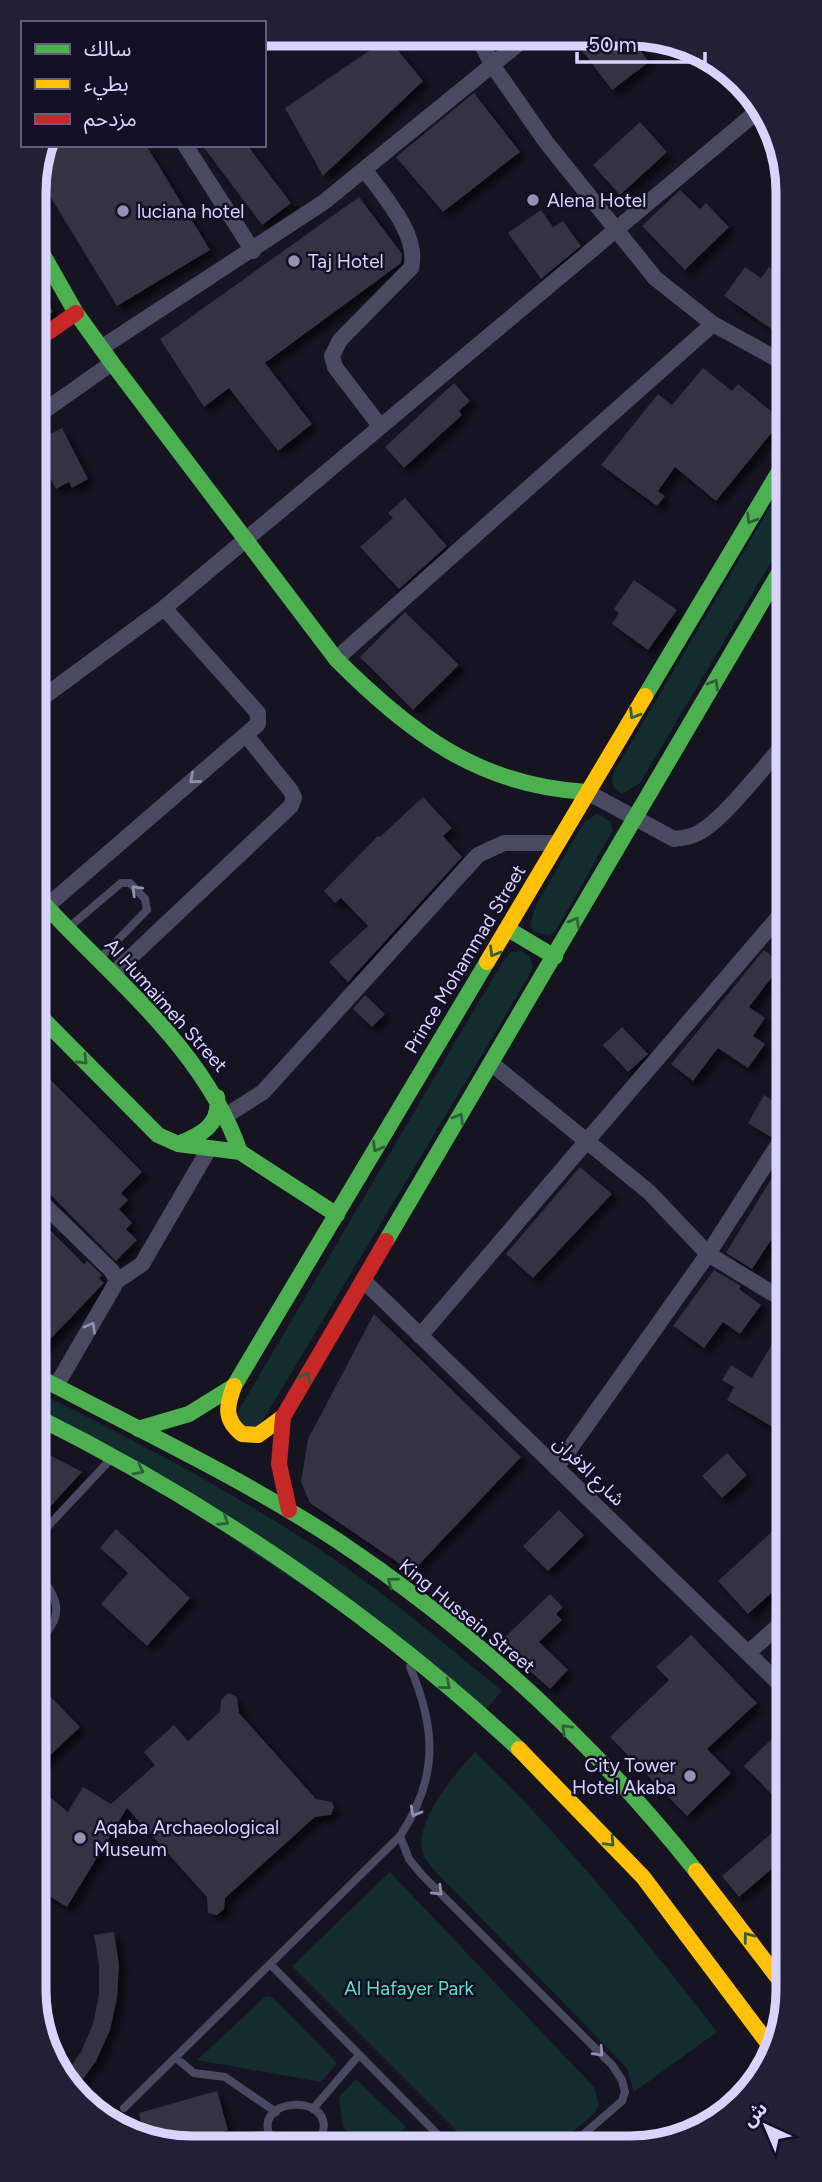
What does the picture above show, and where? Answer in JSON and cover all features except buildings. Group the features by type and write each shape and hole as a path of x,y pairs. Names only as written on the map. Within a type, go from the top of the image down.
{"main road":[{"path":"46,260 76,313 111,363 336,659 378,703 411,729 452,755 507,781 540,791 587,792"},
{"path":"46,334 76,313"},
{"name":"Prince Mohammad Street","path":"138,1429 169,1422 204,1408 234,1387 776,477"},
{"path":"234,1387 226,1408 234,1429 244,1435 256,1437 267,1434 283,1418 776,578"},
{"name":"Al Humaimeh Street","path":"47,906 67,930 114,973 197,1068 228,1115 240,1152"},
{"path":"508,929 555,957"},
{"path":"46,1022 158,1135 178,1144 240,1152 337,1215"},
{"path":"178,1144 210,1129 216,1122 220,1114 216,1095"},
{"name":"King Hussein Street","path":"46,1381 289,1510 415,1599 520,1686 601,1763 651,1817 776,1972"},
{"path":"283,1418 277,1441 277,1460 279,1480 289,1510"},
{"path":"46,1421 166,1485 309,1578 401,1648 490,1722 575,1805 643,1878 767,2042"},
{"path":"490,1722 512,1713 521,1699 520,1686"}],"street":[{"path":"483,46 493,66 616,232 655,278 713,324 776,359"},
{"path":"101,348 253,251 365,170 517,46"},
{"path":"46,695 164,608 245,537 616,232 754,114"},
{"path":"186,147 253,251"},
{"path":"365,170 396,215 414,258 411,268 340,340 332,356 335,367 380,426"},
{"path":"336,659 713,324"},
{"path":"46,409 111,363"},
{"path":"47,906 258,724 258,713 164,608"},
{"path":"114,973 291,806 294,798 291,791 246,734"},
{"path":"587,792 674,839 690,837 702,831 776,752"},
{"path":"228,1115 263,1092 478,855 504,843 557,843"},
{"path":"420,1336 776,920"},
{"path":"492,1064 588,1139 649,1192 708,1254 776,1295"},
{"path":"556,1468 708,1254 776,1148"},
{"path":"56,1386 117,1281 142,1264 209,1149"},
{"path":"46,1207 112,1271 117,1281"},
{"name":"شارع الافران","path":"363,1280 776,1680"},
{"path":"748,1653 776,1628"}],"lane":[{"path":"67,930 121,883 130,883 145,899 146,910 99,960"},
{"path":"46,1528 113,1456"},
{"path":"46,1586 58,1607 57,1617 46,1632"},
{"path":"124,2108 400,1836 421,1799 430,1751 423,1702 401,1648"},
{"path":"400,1836 409,1859 422,1875 582,2034 622,2080 625,2091 622,2101 582,2136"},
{"path":"270,1964 439,2136"},
{"path":"313,2109 359,2055"},
{"path":"176,2057 194,2073 225,2077 275,2112"},
{"path":"252,2136 270,2134 275,2112 294,2102 313,2109 321,2120 321,2136"}],"green space":[{"path":"776,497 776,554 640,783 622,794 614,788 612,778"},
{"path":"597,814 610,821 613,830 557,929 550,935 534,932 530,926 535,907 584,822"},
{"path":"522,951 529,956 533,966 529,976 263,1420 258,1426 245,1428 237,1414 240,1408 503,961 511,952"},
{"path":"46,1396 186,1469 331,1557 418,1622 502,1691 486,1709 46,1413"},
{"path":"475,1752 540,1818 601,1888 717,2032 634,2092 627,2068 436,1872 423,1854 424,1827 430,1813 447,1785"},
{"name":"Al Hafayer Park","path":"390,1872 594,2087 599,2105 595,2113 568,2136 462,2136 292,1966"},
{"path":"266,1996 273,1998 337,2063 321,2082 197,2060"},
{"path":"356,2079 406,2127 397,2136 352,2136 343,2127 339,2097"}],"traffic: fast":[{"path":"46,260 76,313 112,363 336,659 391,710 449,751 480,767 513,779 548,788 587,792"},
{"path":"645,696 776,477"},
{"path":"386,1241 776,578"},
{"path":"46,906 178,1045 203,1078 224,1114 240,1152"},
{"path":"508,929 555,957"},
{"path":"138,1429 189,1414 234,1386 487,962"},
{"path":"46,1022 158,1135 178,1144 240,1152 337,1215"},
{"path":"178,1144 208,1128 216,1115 217,1097"},
{"path":"46,1381 264,1496 338,1541 388,1576 484,1651 530,1692 616,1779 696,1871"},
{"path":"46,1422 165,1486 289,1565 407,1653 519,1749"}],"traffic: slow":[{"path":"487,962 645,696"},
{"path":"234,1386 228,1412 232,1423 242,1434 258,1435 283,1417"},
{"path":"519,1749 643,1877 767,2042"},
{"path":"696,1871 776,1975"}],"traffic: jam":[{"path":"46,334 76,313"},
{"path":"289,1510 279,1464 283,1417 386,1241"}],"place":[{"name":"Alena Hotel","path":"533,200"},
{"name":"luciana hotel","path":"123,211"},
{"name":"Taj Hotel","path":"294,261"},
{"name":"City Tower Hotel Akaba","path":"690,1776"},
{"name":"Aqaba Archaeological Museum","path":"80,1838"}]}
